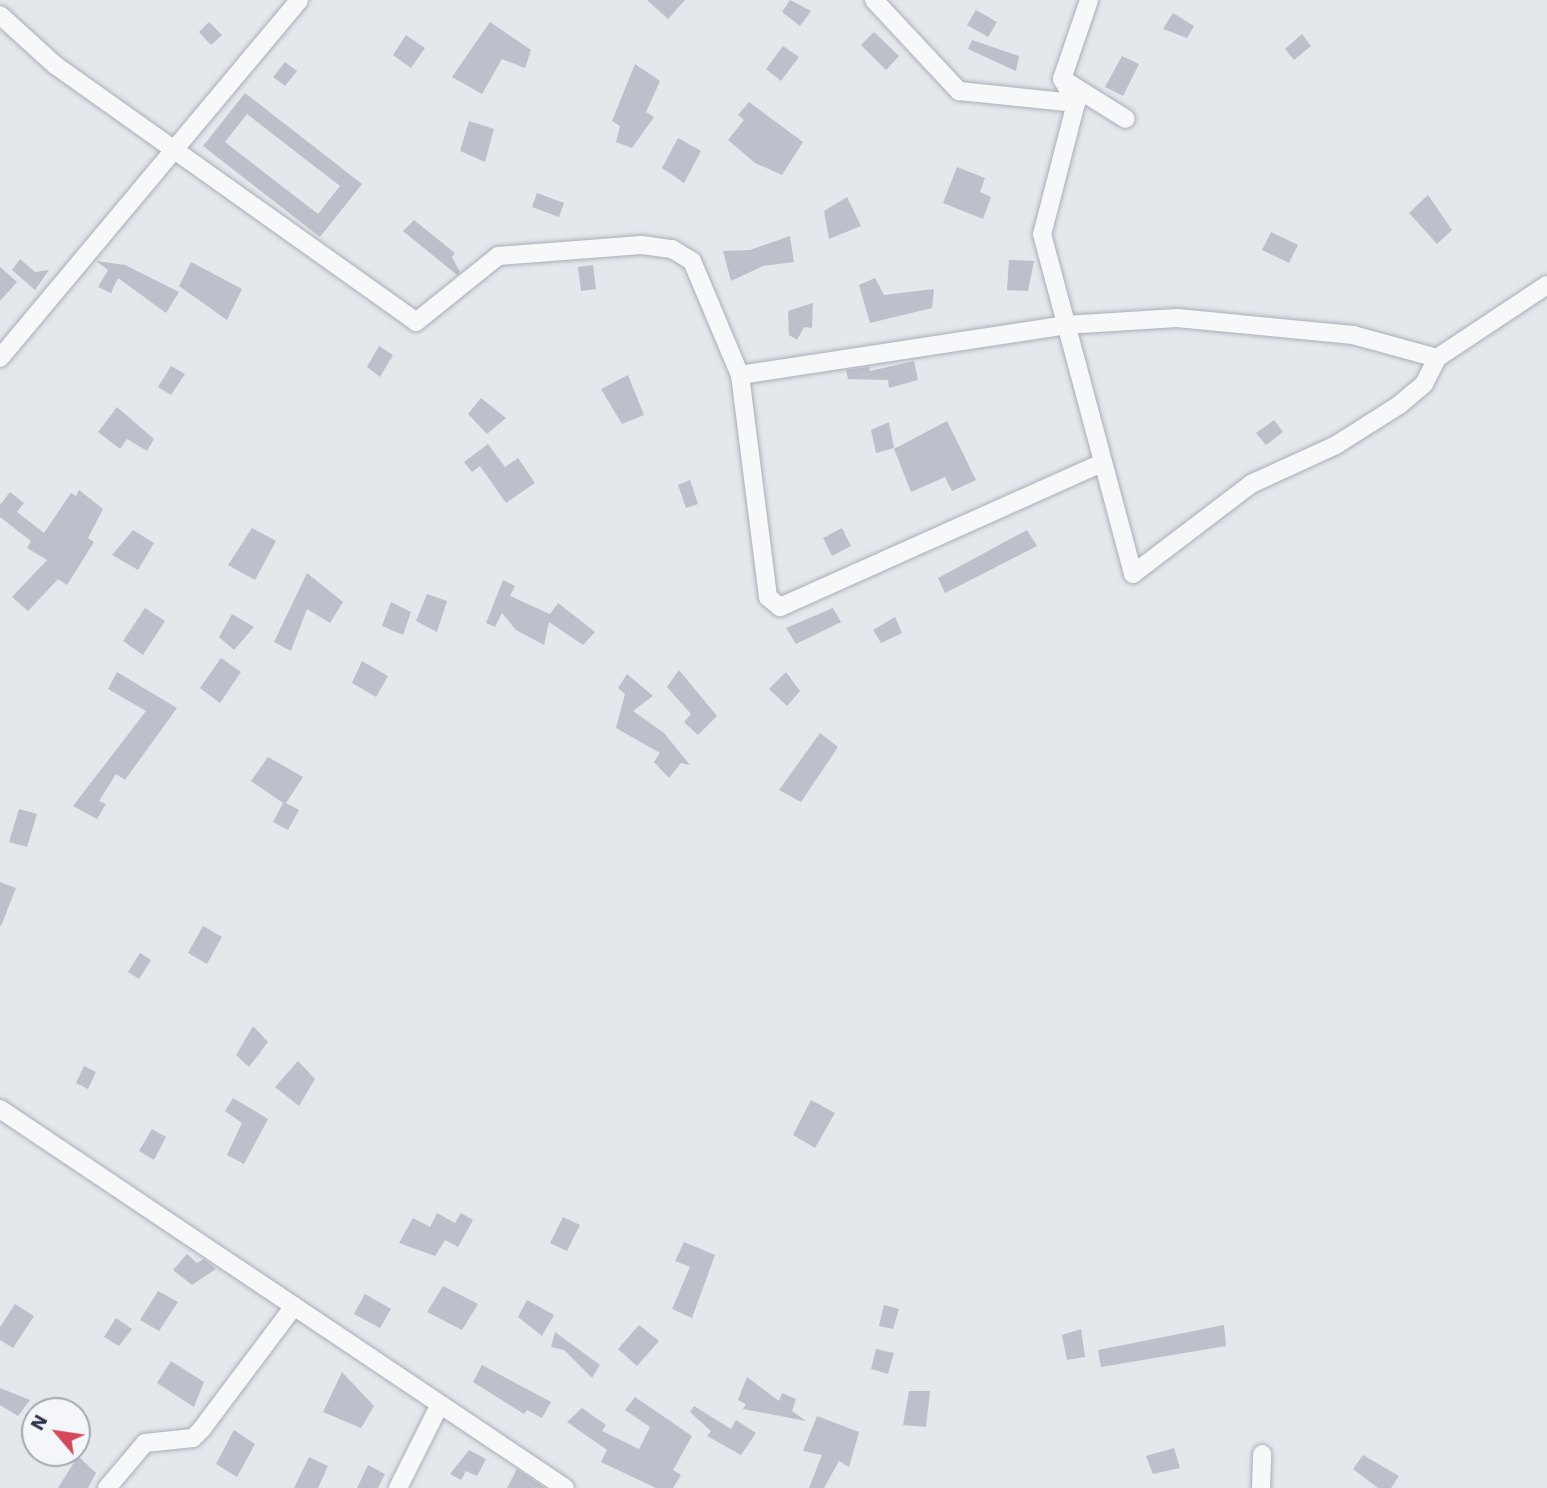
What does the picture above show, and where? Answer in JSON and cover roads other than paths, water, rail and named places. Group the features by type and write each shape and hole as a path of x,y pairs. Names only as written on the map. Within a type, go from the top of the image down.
{"street":[{"path":"0,359 299,0"},
{"path":"874,0 959,91 1076,103"},
{"path":"1089,0 1062,79 1076,103 1042,234 1100,464 1133,573 1251,484 1336,445 1399,405 1424,384 1437,358 1547,285"},
{"path":"0,15 55,65 416,323 475,272 513,251 672,248 692,261 740,375 768,597 780,607 1100,464"},
{"path":"1062,79 1126,119"},
{"path":"740,375 1065,325 1177,318 1353,335 1437,358"},
{"path":"0,1109 565,1488"},
{"path":"107,1488 145,1443 193,1438 294,1306"},
{"path":"398,1488 439,1406"},
{"path":"1261,1488 1262,1454"}]}
